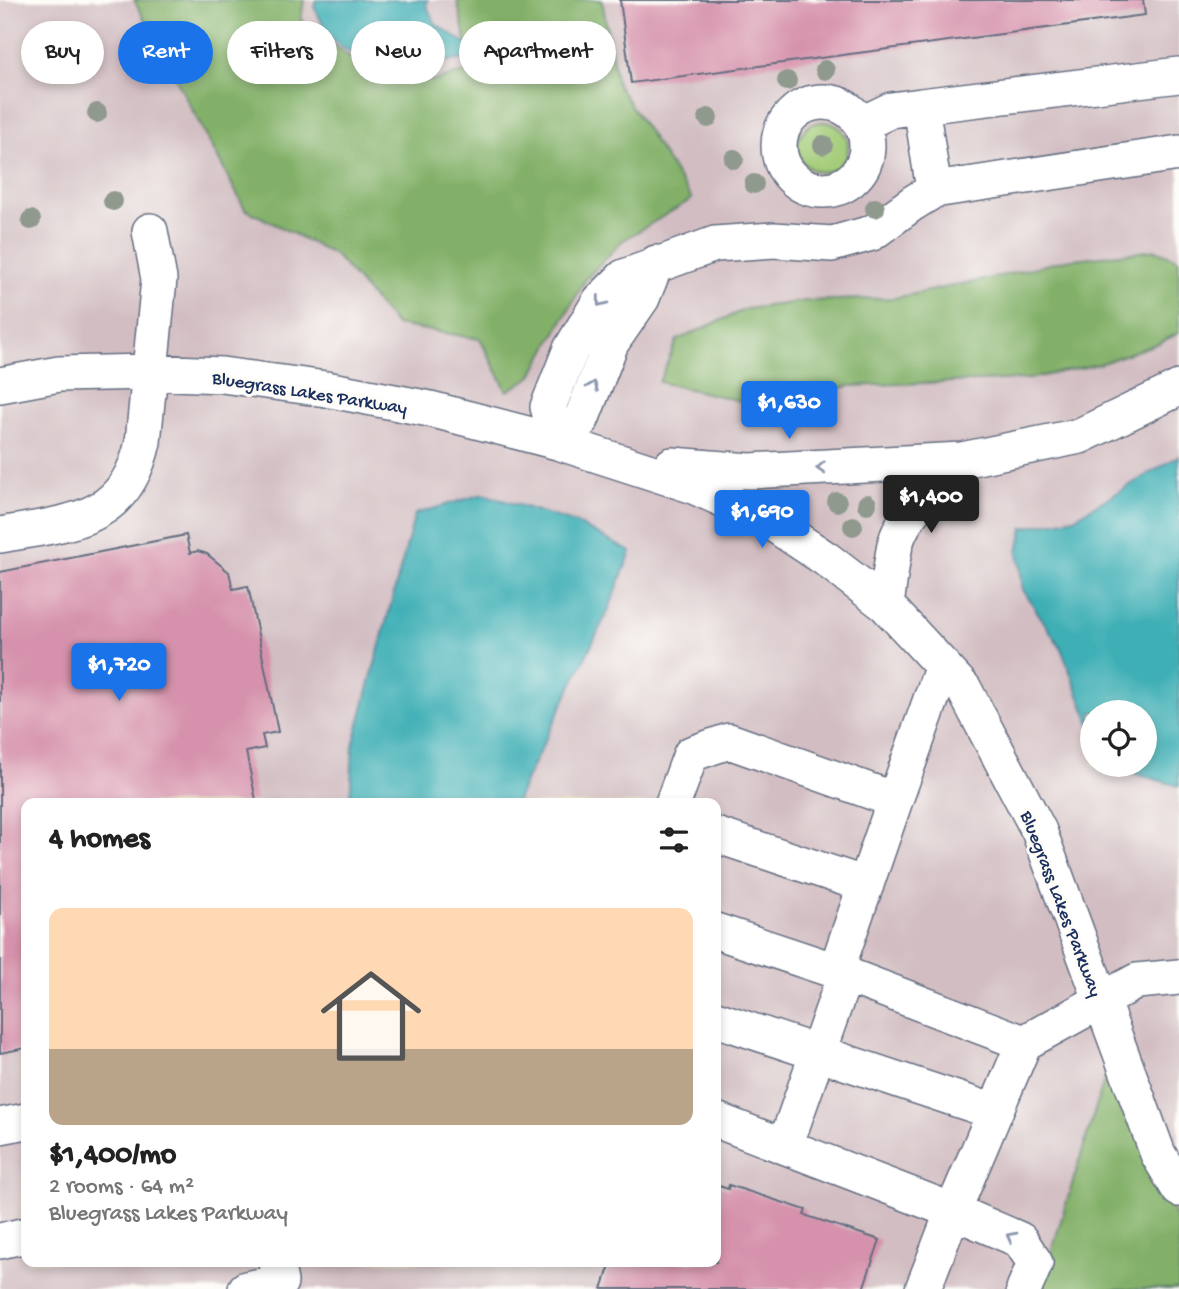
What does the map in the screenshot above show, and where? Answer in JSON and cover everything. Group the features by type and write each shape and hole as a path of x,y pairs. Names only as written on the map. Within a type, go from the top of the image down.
{"street":[{"path":"862,124 891,110 1179,75"},
{"path":"809,103 839,104 852,112 862,124 867,136 868,150 864,164 857,175 834,189 818,191 804,186 787,171 778,150 779,135 785,121 809,103"},
{"path":"921,106 934,190"},
{"path":"558,442 581,420 611,343 642,298 656,263 715,244 774,240 832,244 872,233 934,190 1179,153"},
{"path":"832,244 834,189"},
{"path":"0,535 64,524 106,507 119,495 139,462 159,279 150,231"},
{"name":"Bluegrass Lakes Parkway","path":"0,385 60,374 149,372 222,375 326,389 430,410 558,442 691,485 763,517 826,559 887,605 964,689 1039,831 1158,1154 1179,1189"},
{"name":"Bluegrass Lakes Parkway","path":"615,459 750,471 962,460 1080,436 1179,388"},
{"path":"887,605 896,543 905,522 962,460"},
{"path":"785,1146 817,1053 866,885 943,666"},
{"path":"675,798 691,754 729,741 895,800"},
{"path":"721,837 866,885"},
{"path":"721,933 840,973 1024,1043"},
{"path":"923,1289 953,1210 1024,1043 1137,981 1179,977"},
{"path":"721,1021 995,1112"},
{"path":"0,1126 21,1122"},
{"path":"721,1122 953,1210 1020,1240 1035,1263 1024,1289"},
{"path":"0,1241 21,1236"},
{"path":"246,1289 280,1282 277,1267"}],"shaded area":[{"path":"0,0 1179,0 1179,1228 1114,1050 1040,1289 0,1289"}],"green space":[{"path":"134,0 304,0 302,21 227,21 227,84 337,84 337,48 351,58 351,84 445,84 445,78 459,74 459,84 616,84 616,78 617,84 692,199 622,241 585,280 531,377 507,391 480,339 396,325 335,255 245,209 179,84 213,84 213,21 145,21"},
{"path":"457,0 602,0 606,21 462,21"},
{"path":"823,122 841,129 848,147 841,165 823,172 805,165 798,147 805,129"},
{"path":"1156,250 1179,260 1179,333 1099,364 1028,379 849,386 762,406 659,382 677,340 746,309 805,301 894,298 1065,260"},
{"path":"1114,1048 1179,1228 1179,1289 1040,1289"}],"water":[{"path":"316,0 428,0 426,5 434,21 351,21 351,52 337,43 337,21 322,21 314,7"},
{"path":"445,30 459,39 459,60 445,62"},
{"path":"1179,456 1179,786 1146,777 1157,777 1157,700 1081,700 1061,648 1023,590 1018,552 1023,528 1074,518"},
{"path":"483,494 576,523 631,552 609,609 518,798 350,798 353,746 415,514"}],"building":[{"path":"620,0 1143,0 1145,15 631,83"},
{"path":"186,535 190,553 198,551 207,554 229,572 233,589 248,586 278,732 262,735 265,748 246,752 256,798 21,798 21,1049 0,1053 0,572"},
{"path":"729,1185 806,1210 804,1215 880,1240 863,1289 602,1289 609,1267 721,1267 721,1187 728,1189"}]}
